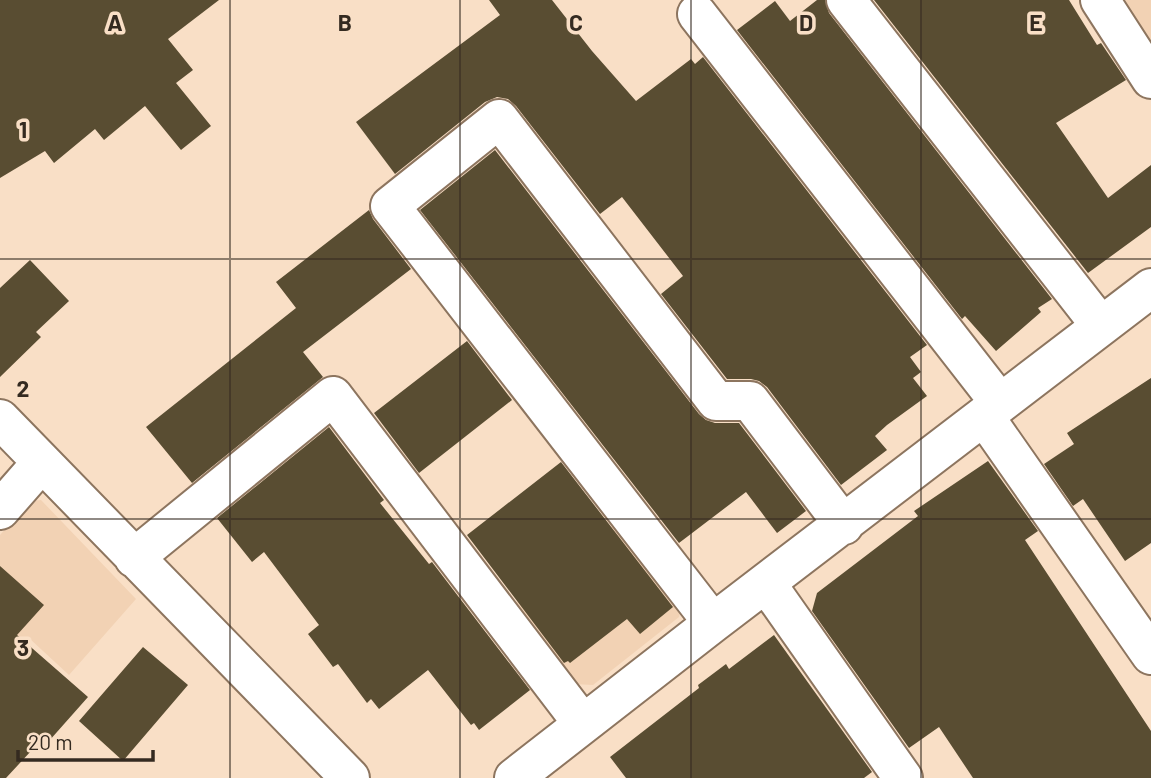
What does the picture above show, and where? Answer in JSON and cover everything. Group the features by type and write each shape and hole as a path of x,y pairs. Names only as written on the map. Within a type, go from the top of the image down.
{"street":[{"path":"846,0 1101,326"},
{"path":"1100,0 1151,79"},
{"path":"697,14 992,409 1151,655"},
{"path":"713,623 390,206 499,120 716,401 750,401 844,525"},
{"path":"514,778 1151,288"},
{"path":"134,558 333,396 583,724"},
{"path":"0,419 350,778"},
{"path":"0,510 42,463"},
{"path":"766,583 903,778"}],"shaded area":[{"path":"1115,0 1151,0 1151,56"},
{"path":"41,500 136,599 69,675 30,639 0,672 0,535 30,501"},
{"path":"619,521 682,601 679,617 593,685 574,684 514,605"}],"building":[{"path":"0,0 219,0 168,39 193,70 176,83 211,126 181,150 145,106 104,140 95,129 54,163 45,151 0,178"},
{"path":"489,0 552,0 636,101 691,59 695,64 703,57 927,345 910,357 921,372 913,378 927,396 875,436 887,450 841,485 767,387 751,379 727,379 661,294 683,276 622,197 600,214 508,99 497,97 485,102 395,174 356,122 500,15"},
{"path":"817,0 825,0 829,13 1052,299 1038,308 1041,312 996,351 965,316 962,319 737,30 775,1 790,21"},
{"path":"874,0 1069,0 1097,45 1101,43 1126,80 1056,123 1108,198 1151,165 1151,227 1088,273"},
{"path":"495,150 699,414 715,423 739,423 806,511 777,533 746,492 679,543 420,210"},
{"path":"369,210 411,269 303,352 323,377 192,483 146,427 296,308 276,282"},
{"path":"30,260 69,301 36,332 41,337 0,377 0,288"},
{"path":"467,341 512,400 419,473 374,413"},
{"path":"1151,378 1151,543 1125,561 1083,499 1073,506 1044,464 1074,444 1067,433"},
{"path":"329,427 384,500 380,503 429,564 432,562 530,690 479,730 474,723 471,725 428,670 379,709 371,699 367,703 338,664 333,667 308,634 319,625 264,552 252,562 217,518"},
{"path":"988,461 1038,531 1025,540 1151,731 1151,778 973,778 939,727 909,748 812,611 817,593 918,516 914,511"},
{"path":"561,462 673,607 640,634 627,619 570,663 564,663 467,535"},
{"path":"0,566 44,605 17,635 88,697 49,741 44,737 6,778 0,778"},
{"path":"774,635 872,772 864,778 626,778 610,757 726,664 729,669"},
{"path":"143,647 188,685 123,761 79,721"}]}
